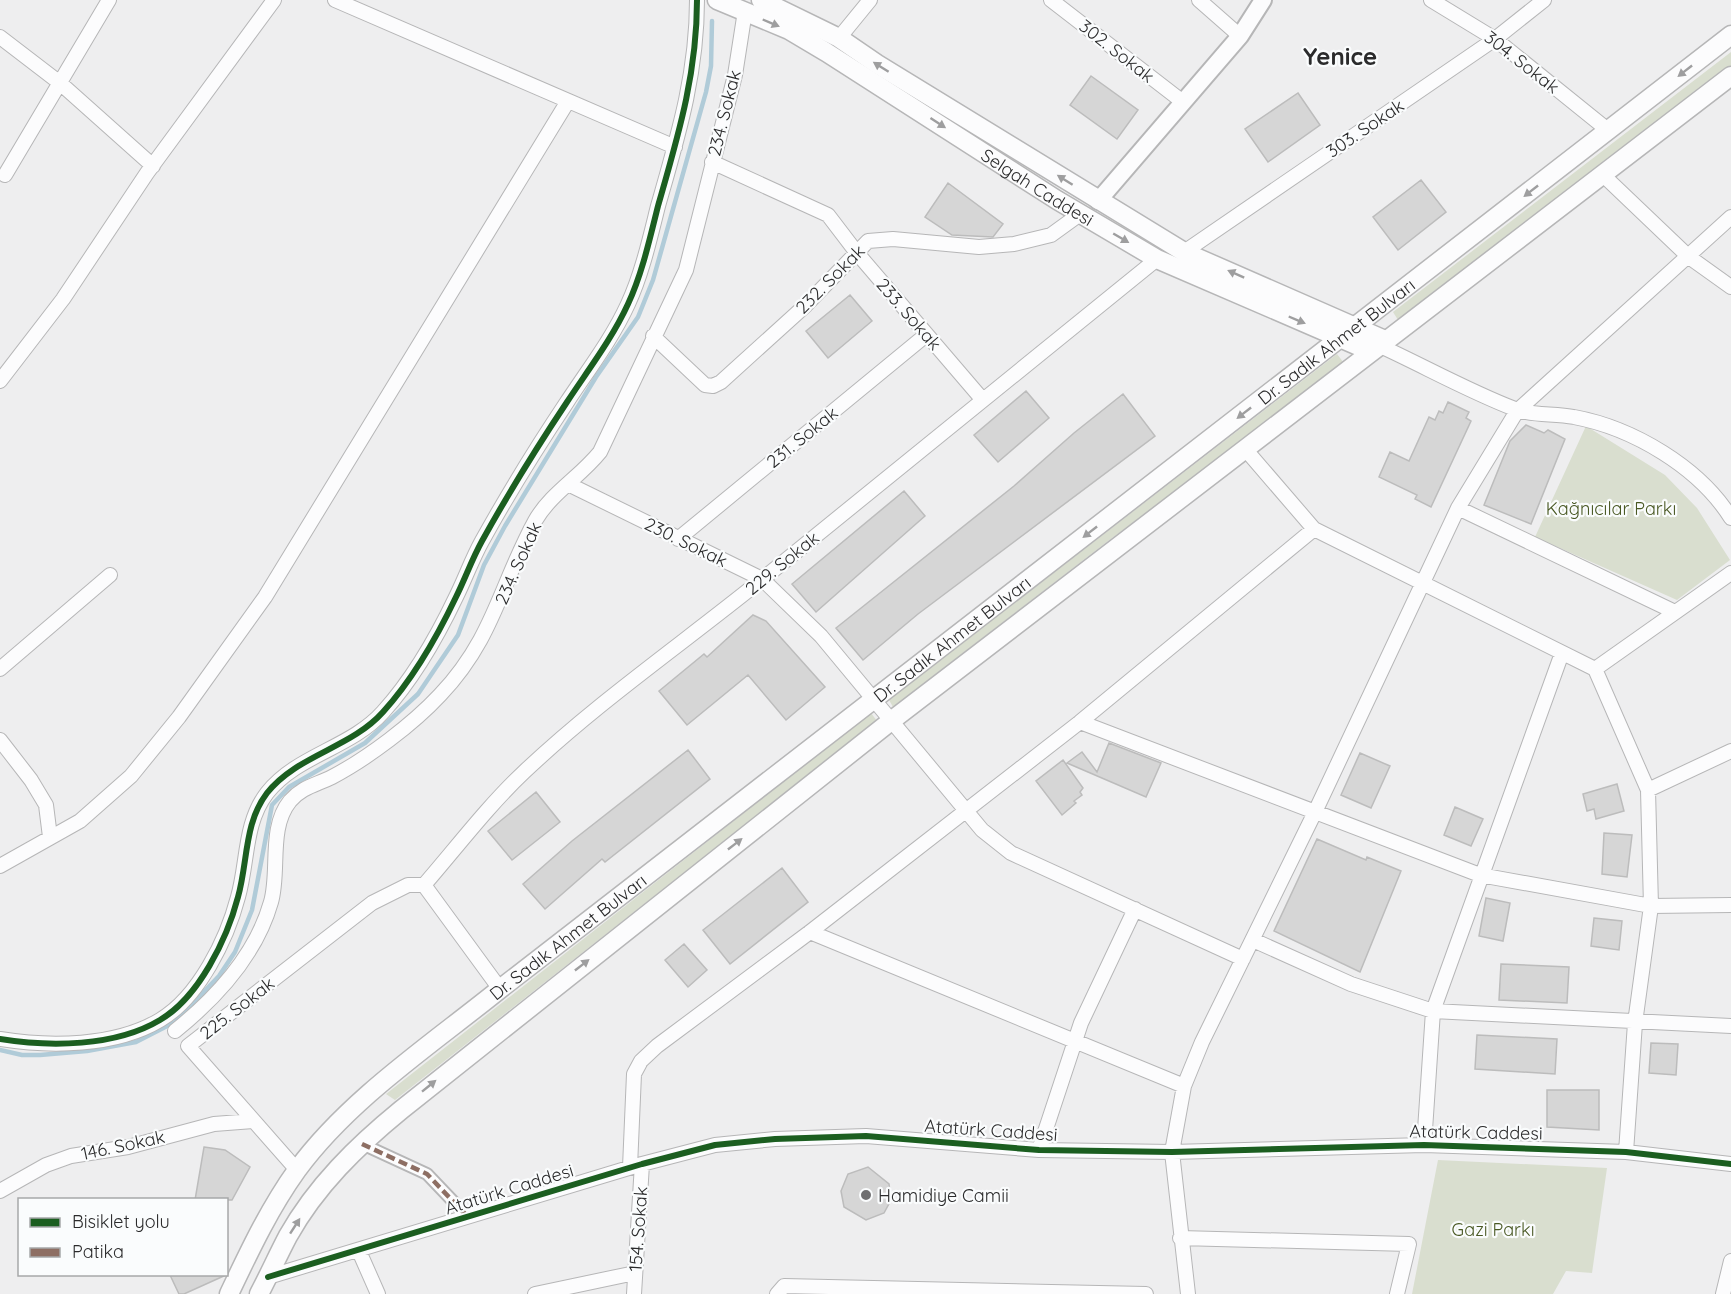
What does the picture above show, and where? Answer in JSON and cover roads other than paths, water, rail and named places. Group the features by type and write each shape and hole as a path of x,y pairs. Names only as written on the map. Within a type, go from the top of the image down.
{"main road":[{"name":"Selgah Caddesi","path":"717,0 789,30 1080,214 1157,259 1340,338 1378,346"},
{"name":"Selgah Caddesi","path":"761,0 838,38 1098,201 1184,252 1355,327 1378,346"},
{"name":"Dr. Sadık Ahmet Bulvarı","path":"229,1294 262,1226 297,1170 368,1096 500,989 1609,131 1731,34"},
{"name":"Dr. Sadık Ahmet Bulvarı","path":"259,1294 288,1235 310,1203 362,1144 441,1077 891,721 1731,76"}],"street":[{"path":"5,175 109,0"},
{"path":"0,381 63,298 153,166 274,0"},
{"path":"335,0 675,147"},
{"path":"0,1039 51,1043 103,1038 143,1029 164,1018 186,996 221,948 239,893 250,826 265,796 286,774 342,744 383,712 429,648 480,544 544,436 611,337 630,301 690,91 697,42 697,0"},
{"path":"838,38 870,0"},
{"name":"302. Sokak","path":"1051,0 1183,102"},
{"path":"1199,0 1240,36"},
{"path":"1098,201 1240,36 1263,0"},
{"name":"304. Sokak","path":"1431,0 1495,39 1609,131"},
{"name":"303. Sokak","path":"1184,252 1495,39 1544,0"},
{"name":"234. Sokak","path":"175,1031 203,1008 228,981 256,939 271,902 279,819 289,802 302,789 332,777 373,749 416,718 440,695 472,657 491,624 536,520 550,500 585,471 600,452 686,270 735,75 745,11"},
{"path":"0,37 60,83 153,166"},
{"path":"0,866 80,821 131,776 179,717 265,597 567,101"},
{"name":"233. Sokak","path":"712,162 828,215 857,253 982,399"},
{"path":"1603,175 1689,257 1731,287"},
{"name":"232. Sokak","path":"653,336 705,385 713,386 721,382 806,305 868,241 877,239 979,247 1014,244 1051,235 1080,214"},
{"path":"1188,1294 1172,1152 1184,1086 1202,1042 1315,812 1420,584 1458,508 1517,411 1731,218"},
{"name":"229. Sokak","path":"424,885 488,809 524,772 652,663 762,579 1157,259"},
{"name":"231. Sokak","path":"678,538 926,335"},
{"path":"1378,346 1517,411 1575,417 1631,436 1680,465 1721,502 1731,518"},
{"path":"1246,450 1314,529 1420,584 1596,669 1648,790 1651,906 1635,1023 1626,1152"},
{"name":"230. Sokak","path":"568,484 762,579 821,636 982,830 1011,853 1243,959"},
{"path":"1458,508 1675,612"},
{"name":"154. Sokak","path":"634,1294 636,1166 634,1074 641,1060 810,932 964,809 1080,722 1314,529"},
{"path":"1596,669 1731,573"},
{"path":"0,669 110,574"},
{"path":"1424,1145 1433,1011 1480,875 1562,653"},
{"path":"1080,722 1480,875 1651,906 1731,905"},
{"path":"0,740 31,780 46,805 50,837"},
{"path":"1648,790 1731,751"},
{"name":"225. Sokak","path":"297,1170 188,1046 372,903 408,885 424,885"},
{"path":"424,885 500,989"},
{"path":"1039,1150 1081,1023 1135,909"},
{"path":"810,932 1184,1086"},
{"path":"1253,940 1351,984 1433,1011 1635,1023 1731,1026"},
{"path":"164,1018 188,1046"},
{"name":"146. Sokak","path":"0,1191 46,1165 71,1156 129,1146 214,1124 253,1121"},
{"name":"Atatürk Caddesi","path":"268,1278 636,1166 715,1145 817,1137 866,1136 1039,1150 1172,1152 1424,1145 1626,1152 1731,1164"},
{"path":"362,1144 427,1174 468,1217"},
{"path":"1180,1238 1409,1244 1397,1294"},
{"path":"359,1251 378,1294"},
{"path":"1723,1294 1731,1261"},
{"path":"535,1294 635,1274"},
{"path":"777,1294 784,1286 911,1291 1146,1294"}],"waterway":[{"path":"0,1050 22,1055 87,1051 136,1042 175,1022 219,976 235,952 252,910 272,805 289,787 365,743 418,694 458,635 484,565 505,526 596,377 638,317 653,280 706,92 711,66 712,21"}],"place":[{"name":"Hamidiye Camii","path":"866,1195"}],"district":[{"name":"Yenice","path":"1340,56"}],"park label":[{"name":"Kağnıcılar Parkı","path":"1611,508"},
{"name":"Gazi Parkı","path":"1493,1229"}]}
